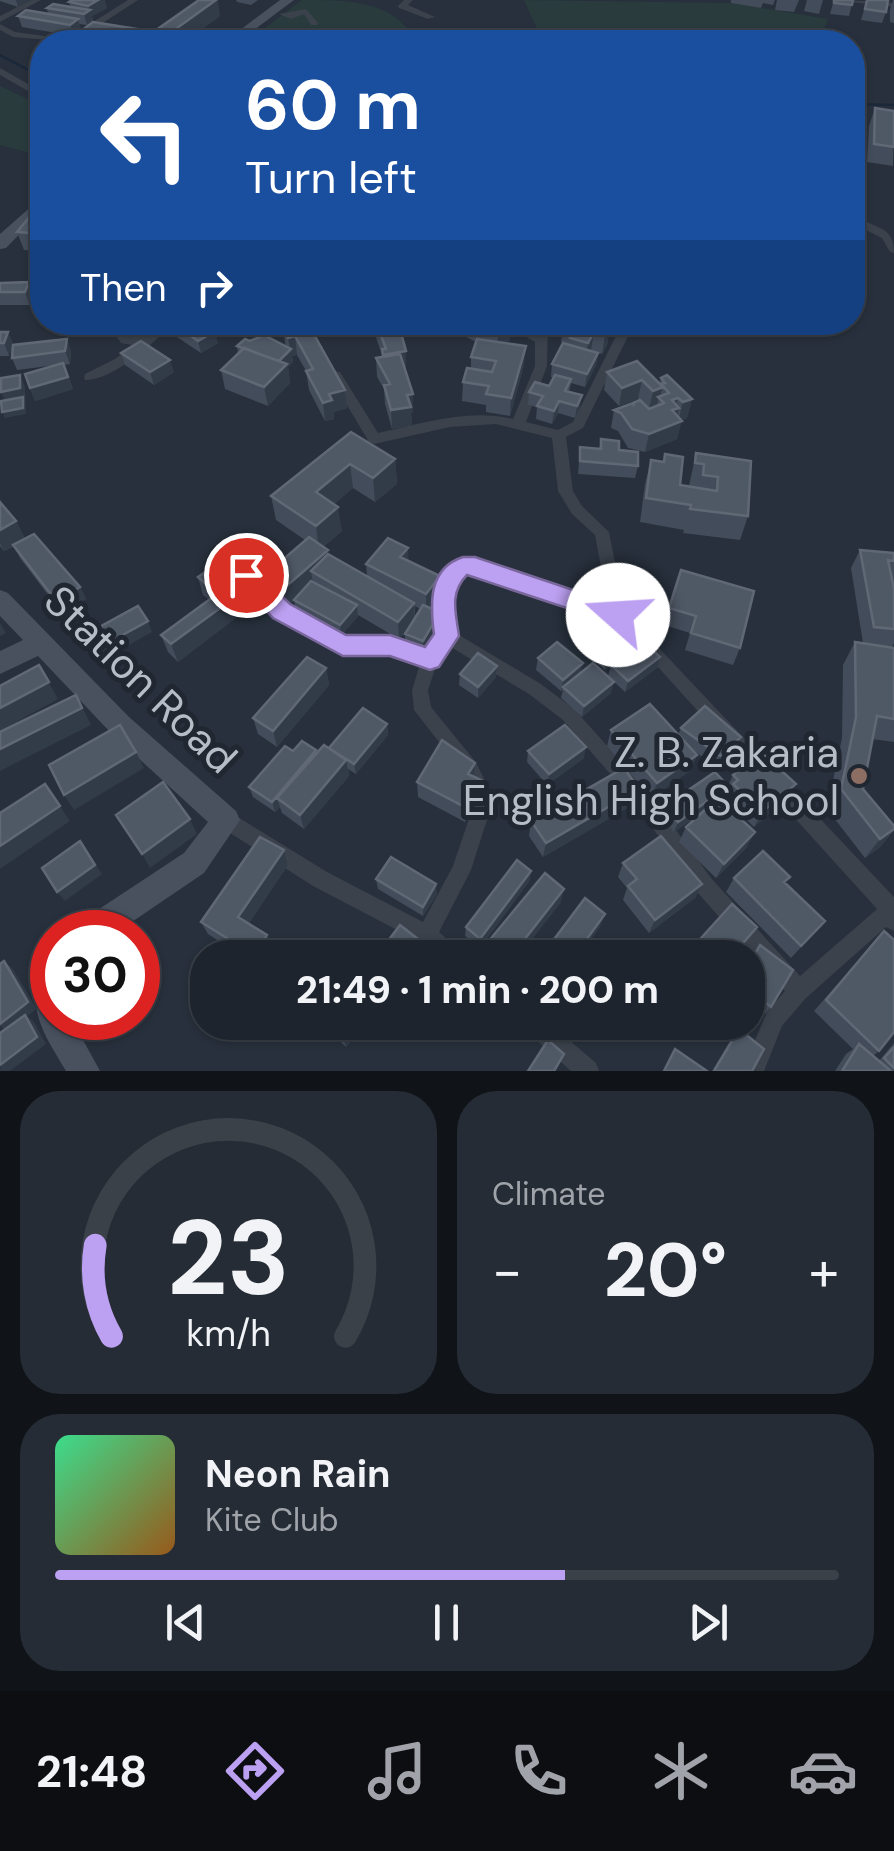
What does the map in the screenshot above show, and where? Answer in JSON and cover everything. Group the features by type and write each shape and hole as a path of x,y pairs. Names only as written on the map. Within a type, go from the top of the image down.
{"main road":[{"path":"242,30 270,0"},
{"path":"233,30 257,16 286,7"},
{"path":"0,244 30,214"},
{"name":"Station Road","path":"0,600 120,725 226,820 194,862 124,910"},
{"path":"0,663 39,644"},
{"path":"66,1040 84,1071"}],"street":[{"path":"0,20 37,0"},
{"path":"88,30 134,0"},
{"path":"409,0 402,6 406,10 431,17"},
{"path":"852,0 894,5"},
{"path":"286,7 291,16 306,11 314,23"},
{"path":"0,10 12,13"},
{"path":"0,27 30,36"},
{"path":"0,70 30,89"},
{"path":"865,226 886,236 894,250"},
{"path":"124,335 131,342 145,335"},
{"path":"90,377 120,362 152,335"},
{"path":"532,335 542,340"},
{"path":"518,424 541,366 542,335"},
{"path":"329,364 374,438 450,422 496,418 560,435 578,425 623,335"},
{"path":"560,435 565,496 576,512 602,532 618,615"},
{"path":"427,935 461,870 485,798 469,766 423,710 420,690 430,660 447,636 442,601 445,587 454,571 475,566 618,615 893,913 799,991 774,1020 754,1071"},
{"path":"246,575 282,611 343,646 390,646 430,660"},
{"path":"447,636 535,689 568,716 640,795 704,885 799,991"},
{"path":"226,820 320,879 433,940"},
{"path":"552,1040 588,1071"}],"shaded area":[{"path":"302,0 365,4 392,15 409,30 262,30"},
{"path":"524,0 731,3 828,19 824,30 538,30"},
{"path":"0,86 30,100 30,153 0,145"}],"building":[{"path":"98,0 88,6 69,2"},
{"path":"199,0 216,0 174,30 156,30"},
{"path":"834,0 853,0 852,5"},
{"path":"867,0 888,0 886,12 865,9"},
{"path":"53,4 90,10 84,14 47,8"},
{"path":"26,10 78,19 70,25 18,16"},
{"path":"93,22 144,30 98,30 85,28"},
{"path":"875,108 894,111 894,147 874,144"},
{"path":"30,216 30,233 17,232"},
{"path":"29,282 25,292 0,292 0,283"},
{"path":"0,332 8,332 4,343 0,343"},
{"path":"264,335 291,349 279,361 237,346 245,339"},
{"path":"287,335 314,335 345,390 329,394 332,400 323,403 306,371 313,369 295,336"},
{"path":"381,335 402,335 406,351 383,355 382,349 386,349"},
{"path":"572,335 592,335 588,343 570,338"},
{"path":"67,339 65,351 12,358 13,345"},
{"path":"477,339 526,346 511,398 486,394 489,386 463,382 467,368 492,372 496,361 471,357"},
{"path":"141,341 170,360 150,372 121,353"},
{"path":"563,343 598,353 587,374 552,364"},
{"path":"244,348 287,364 264,387 221,370"},
{"path":"400,354 413,394 407,395 411,407 391,410 384,385 390,384 376,358"},
{"path":"637,361 663,387 653,391 642,380 622,388 607,372"},
{"path":"63,363 68,377 30,388 25,374"},
{"path":"20,375 20,388 1,392 1,378"},
{"path":"555,375 571,379 565,391 582,395 577,406 559,401 554,411 537,406 543,396 529,392 535,382 549,386"},
{"path":"667,375 692,399 672,400 679,408 672,410 682,421 649,434 632,429 621,413 614,410 640,400 649,409 664,403 658,397 669,393 661,384 665,383 661,378"},
{"path":"23,397 23,408 2,412 1,401"},
{"path":"351,432 395,459 373,478 350,464 316,492 338,507 316,526 271,496"},
{"path":"601,439 619,441 619,450 638,452 638,466 580,461 580,447 601,449"},
{"path":"696,453 751,461 748,516 690,509 691,505 646,498 651,460 664,462 665,454 683,457 680,485 717,491 718,477 703,475 704,464 695,463"},
{"path":"0,502 16,521 0,530"},
{"path":"34,534 80,587 56,601 13,545"},
{"path":"309,537 328,550 281,591 262,578"},
{"path":"388,538 408,548 400,557 440,576 426,594 366,564"},
{"path":"860,550 894,553 894,561 888,560 894,589 894,629 874,627"},
{"path":"328,554 414,603 398,622 311,571"},
{"path":"216,564 245,590 171,644 161,635 217,594 198,577"},
{"path":"681,570 754,591 740,648 691,633 696,616 669,608"},
{"path":"311,581 357,605 340,625 294,600"},
{"path":"595,598 620,619 598,637 573,616"},
{"path":"423,605 440,612 423,641 405,634"},
{"path":"138,606 148,621 93,651 83,636"},
{"path":"628,623 640,634 608,658 595,646"},
{"path":"557,642 583,663 563,680 538,658"},
{"path":"644,642 660,657 628,681 611,665"},
{"path":"855,642 894,648 894,719 877,716 863,789 894,826 880,839 841,789 856,717"},
{"path":"478,653 497,666 478,687 460,674"},
{"path":"307,657 326,668 273,731 253,718"},
{"path":"593,663 614,682 584,706 563,687"},
{"path":"39,665 49,682 0,708 0,686"},
{"path":"76,695 82,708 0,749 0,732"},
{"path":"650,704 697,755 657,783 611,730"},
{"path":"705,706 741,737 720,756 681,728"},
{"path":"363,708 387,724 354,764 329,748"},
{"path":"120,725 136,752 64,795 49,765"},
{"path":"565,725 586,747 549,774 528,751"},
{"path":"442,740 475,763 468,774 481,780 465,807 417,782"},
{"path":"302,741 316,750 272,802 249,787 285,746 293,751"},
{"path":"324,745 346,760 300,815 277,798"},
{"path":"761,752 796,784 762,812 733,784 738,780 733,775"},
{"path":"624,768 639,789 546,843 531,821"},
{"path":"715,772 728,786 678,822 665,806"},
{"path":"163,782 190,819 142,854 116,815"},
{"path":"45,784 60,806 0,846 0,813"},
{"path":"718,798 755,832 724,864 686,827"},
{"path":"661,836 702,884 655,920 628,886 637,879 623,863"},
{"path":"260,837 284,850 238,917 267,935 264,940 230,940 201,922"},
{"path":"80,841 95,865 57,892 42,868"},
{"path":"763,851 790,877 784,882 825,921 801,946 734,878"},
{"path":"391,857 436,884 423,907 376,879"},
{"path":"517,860 531,871 480,939 466,927"},
{"path":"545,873 564,889 524,940 490,940"},
{"path":"585,898 605,914 586,940 554,940"},
{"path":"732,904 757,927 746,940 699,940"},
{"path":"400,925 418,939 417,940 389,940"},
{"path":"884,931 894,940 894,1032 879,1051 826,1000"},
{"path":"765,949 793,970 771,1007 765,1002"},
{"path":"4,961 28,1002 0,1024 0,964"},
{"path":"25,1015 33,1040 0,1065 0,1033"},
{"path":"548,1040 564,1054 554,1071 528,1071"},
{"path":"732,1040 753,1040 764,1049 752,1071 714,1071"},
{"path":"859,1044 891,1071 842,1071"},
{"path":"894,1047 894,1068 884,1058"},
{"path":"675,1049 707,1071 664,1071"}],"waterway":[{"path":"0,55 30,71"},
{"path":"865,104 894,105"}],"place":[{"name":"Z. B. Zakaria English High School","path":"859,776"}],"route":[{"path":"246,575 282,611 343,646 390,646 430,660 447,636 442,601 445,587 454,571 463,566 475,566 618,615"}]}
